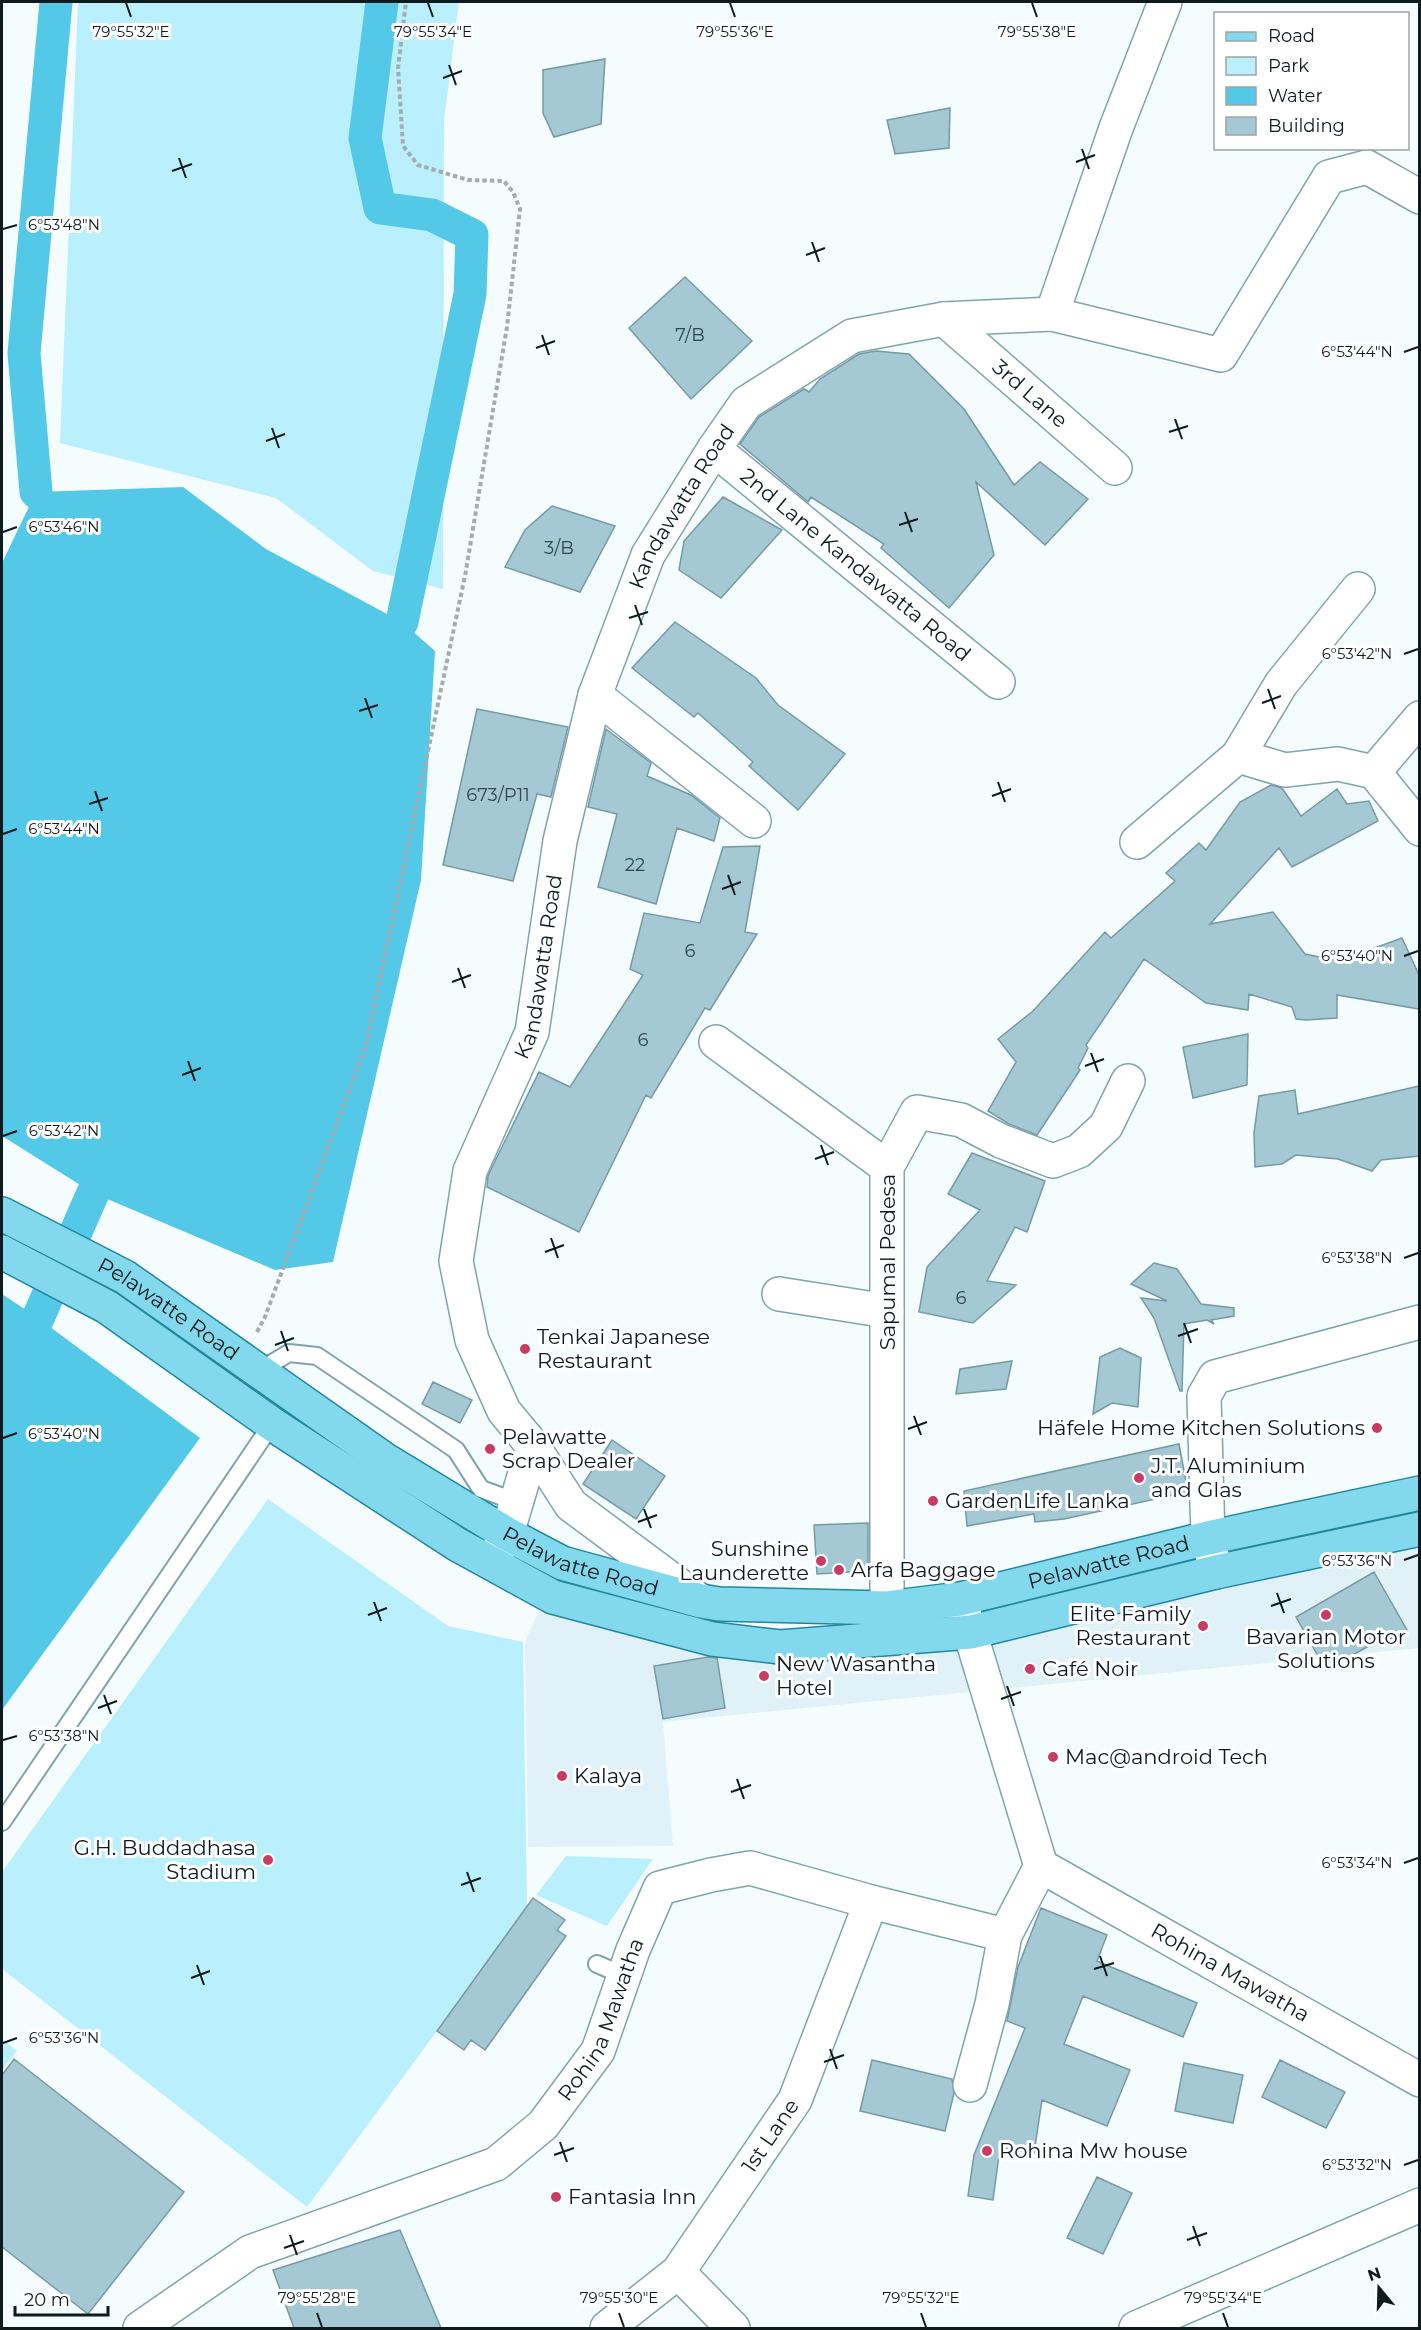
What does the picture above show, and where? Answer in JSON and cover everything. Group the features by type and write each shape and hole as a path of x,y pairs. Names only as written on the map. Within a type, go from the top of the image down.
{"main road":[{"name":"Pelawatte Road","path":"5,1215 125,1277 384,1460 469,1522 491,1563 553,1597 712,1639 780,1647 971,1632 1216,1572 1419,1529"},
{"name":"Pelawatte Road","path":"2,1252 107,1306 272,1424 469,1522 507,1534 562,1563 701,1601 719,1604 887,1608 960,1599 1208,1538 1419,1493"}],"street":[{"path":"1053,315 1116,128 1165,2"},
{"name":"Kandawatta Road","path":"701,1601 571,1505 533,1446 504,1411 472,1340 456,1261 471,1171 532,1032 560,841 595,695 648,555 714,448 746,403 852,336 944,319 1053,315 1221,356 1329,177 1366,167 1419,197"},
{"name":"3rd Lane","path":"944,319 1115,468"},
{"name":"2nd Lane Kandawatta Road","path":"714,448 998,682"},
{"path":"1137,842 1238,756 1281,684 1358,589"},
{"path":"595,695 754,821"},
{"path":"1374,772 1419,718"},
{"path":"1238,756 1285,770 1338,764 1374,772 1419,830"},
{"path":"716,1042 887,1167"},
{"name":"Sapumal Pedesa","path":"887,1608 887,1167 917,1112 961,1120 1001,1141 1053,1161 1079,1150 1106,1126 1128,1082"},
{"path":"779,1294 887,1311"},
{"path":"1216,1572 1208,1538 1204,1396 1215,1377 1419,1322"},
{"path":"491,1563 507,1534 533,1446"},
{"path":"960,1599 1041,1866 1005,1935 992,2004 970,2085"},
{"name":"Rohina Mawatha","path":"1041,1866 1419,2080"},
{"name":"Rohina Mawatha","path":"140,2328 250,2252 496,2164 543,2125 598,2051 611,1970 660,1888 750,1868 871,1902 1005,1935"},
{"name":"1st Lane","path":"607,2328 678,2272 795,2100 871,1902"},
{"path":"1136,2328 1419,2205"},
{"path":"678,2272 733,2328"}],"lane":[{"path":"250,1365 289,1353 317,1356 456,1449 469,1522 517,1502"},
{"path":"2,1822 272,1424"}],"path":[{"path":"250,1365 265,1317 366,1045 465,576 507,327 520,209 513,192 504,181 468,180 418,165 404,146 398,68 406,2"}],"shaded area":[{"path":"1419,1540 1419,1648 663,1722 673,1846 528,1847 525,1641 539,1611 710,1648 780,1656"}],"green space":[{"path":"78,2 459,2 444,120 443,589 373,571 276,498 60,443"},
{"name":"G.H. Buddadhasa Stadium","path":"268,1499 448,1626 523,1642 527,1905 307,2207 2,1969 2,1872"},
{"path":"566,1856 653,1859 607,1926 536,1895"},
{"path":"2,2039 17,2051 2,2070"}],"water":[{"path":"183,487 266,549 402,622 435,651 421,880 333,1262 275,1270 93,1193 2,1136 2,563 36,492"},
{"path":"2,1294 200,1438 2,1710"}],"building":[{"path":"605,59 601,124 554,137 543,113 543,70"},
{"path":"950,108 949,148 895,154 887,120"},
{"path":"685,277 752,341 691,399 629,328"},
{"path":"876,351 909,354 964,409 1014,485 1040,462 1088,499 1045,545 976,482 994,555 949,608 881,548 884,544 811,497 808,502 740,444 759,417 804,389 809,392 820,379 859,354"},
{"path":"723,497 782,530 721,598 679,570 684,541"},
{"path":"552,506 615,526 580,592 505,567 525,530"},
{"path":"675,622 756,678 778,705 845,754 798,810 749,766 753,762 698,713 694,717 632,668"},
{"path":"477,709 568,727 551,797 537,794 513,881 443,865"},
{"path":"606,729 651,763 647,776 691,795 720,818 714,841 677,828 656,904 598,887 617,814 588,807"},
{"path":"1271,785 1282,788 1301,816 1337,789 1347,804 1369,801 1378,821 1292,867 1279,848 1210,924 1273,912 1305,954 1339,961 1402,938 1419,975 1419,1009 1337,995 1337,1018 1306,1020 1296,1019 1292,1007 1249,994 1248,1010 1206,1003 1144,959 1086,1045 1088,1048 1078,1068 1080,1070 1037,1135 1009,1124 988,1111 1016,1062 998,1039 1033,1011 1105,932 1111,938 1175,881 1166,873 1199,843 1206,850 1240,802"},
{"path":"760,846 745,932 757,934 710,1010 705,1008 651,1098 646,1095 579,1232 487,1187 488,1176 539,1072 570,1087 643,975 630,969 644,913 700,923 723,847"},
{"path":"1248,1034 1247,1085 1193,1098 1183,1047"},
{"path":"1419,1086 1419,1156 1381,1160 1372,1171 1338,1159 1296,1155 1282,1164 1255,1167 1254,1133 1259,1096 1295,1090 1298,1114"},
{"path":"972,1153 1045,1181 1027,1232 1015,1227 987,1281 1016,1285 973,1323 919,1312 927,1267 980,1210 948,1194"},
{"path":"1154,1263 1177,1269 1201,1304 1234,1308 1234,1316 1211,1320 1214,1324 1207,1320 1184,1324 1182,1391 1180,1391 1154,1318 1141,1298 1167,1301 1131,1284"},
{"path":"1120,1348 1141,1358 1138,1407 1112,1403 1093,1414 1100,1357"},
{"path":"1012,1361 1006,1389 956,1394 960,1369"},
{"path":"433,1382 472,1400 460,1423 422,1404"},
{"path":"612,1440 665,1476 636,1519 583,1484"},
{"path":"1179,1444 1188,1492 1064,1519 1035,1522 1034,1514 967,1526 964,1491"},
{"path":"868,1523 868,1571 817,1574 814,1525"},
{"path":"1374,1572 1407,1630 1379,1645 1376,1642 1326,1670 1296,1617"},
{"path":"708,1657 717,1658 725,1708 663,1719 654,1666"},
{"path":"533,1898 565,1920 557,1930 566,1936 485,2050 471,2040 464,2050 437,2031"},
{"path":"1041,1908 1107,1935 1097,1961 1197,2003 1183,2037 1083,1996 1064,2044 1130,2070 1107,2126 1042,2100 1034,2153 1000,2148 993,2200 968,2196 974,2155 1025,2028 1007,2021 1018,1967"},
{"path":"14,2059 184,2192 88,2314 2,2247 2,2075"},
{"path":"872,2060 952,2079 954,2093 945,2131 860,2111"},
{"path":"1280,2060 1345,2092 1326,2128 1262,2097"},
{"path":"1184,2063 1243,2075 1233,2123 1175,2111"},
{"name":"Rohina Mw house","path":"1097,2177 1132,2193 1103,2254 1067,2238"},
{"path":"400,2230 441,2328 294,2328 273,2270"}],"waterway":[{"path":"36,492 24,353 56,2"},
{"path":"382,2 365,138 380,208 432,215 472,235 470,294 402,622"},
{"path":"2,1411 38,1318 93,1193"}],"place":[{"name":"Tenkai Japanese Restaurant","path":"525,1349"},
{"name":"Häfele Home Kitchen Solutions","path":"1377,1428"},
{"name":"Pelawatte Scrap Dealer","path":"490,1449"},
{"name":"J.T. Aluminium and Glas","path":"1139,1478"},
{"name":"GardenLife Lanka","path":"933,1501"},
{"name":"Sunshine Launderette","path":"821,1561"},
{"name":"Arfa Baggage","path":"839,1570"},
{"name":"Bavarian Motor Solutions","path":"1326,1615"},
{"name":"Elite Family Restaurant","path":"1203,1626"},
{"name":"Café Noir","path":"1030,1669"},
{"name":"New Wasantha Hotel","path":"764,1676"},
{"name":"Mac@android Tech","path":"1053,1757"},
{"name":"Kalaya","path":"562,1776"},
{"name":"G.H. Buddadhasa Stadium","path":"268,1860"},
{"name":"Rohina Mw house","path":"987,2151"},
{"name":"Fantasia Inn","path":"556,2197"}]}
